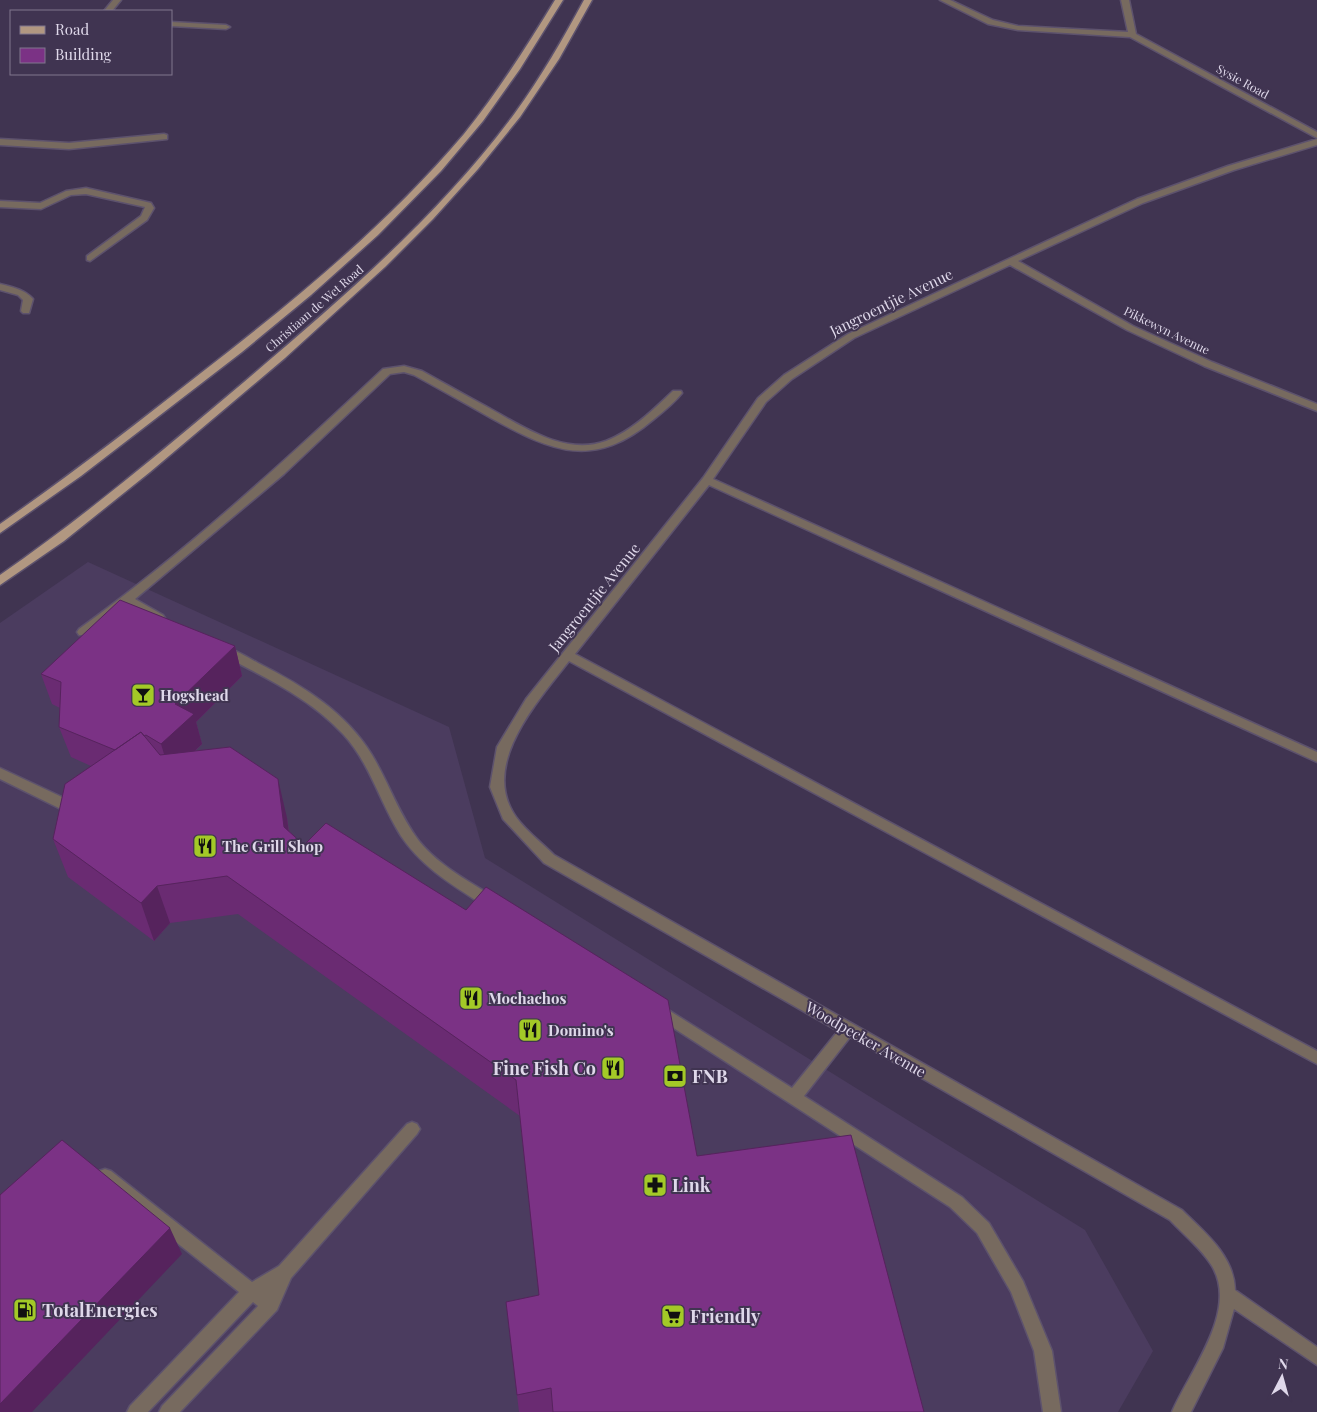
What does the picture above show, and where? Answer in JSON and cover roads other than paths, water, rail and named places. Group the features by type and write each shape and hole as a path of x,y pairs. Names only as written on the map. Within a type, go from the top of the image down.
{"main road":[{"name":"Christiaan de Wet Road","path":"0,529 163,409 244,346 331,273 399,210 467,136 513,74 559,0"},
{"name":"Christiaan de Wet Road","path":"0,581 123,488 312,329 378,270 440,207 500,137 556,58 588,0"}],"street":[{"path":"109,10 117,0"},
{"path":"944,0 991,22 1018,28 1132,35 1125,0"},
{"path":"172,24 226,27"},
{"name":"Sysie Road","path":"1132,35 1317,135"},
{"path":"0,142 69,146 164,137"},
{"name":"Jangroentjie Avenue","path":"497,787 503,747 530,702 707,480 762,400 794,373 851,336 1140,201 1231,168 1317,142"},
{"path":"0,204 41,206 69,193 86,191 148,205 150,208 144,218 90,258"},
{"name":"Pikkewyn Avenue","path":"1012,262 1130,328 1208,364 1317,408"},
{"path":"0,287 21,293 28,299 26,311"},
{"path":"83,632 127,600 280,472 387,371 404,370 418,373 528,434 547,443 573,448 598,446 623,438 650,419 676,393"},
{"path":"707,480 1317,757"},
{"path":"127,600 173,626"},
{"path":"207,643 294,686 349,731 414,844 429,862 505,912"},
{"path":"568,655 1317,1058"},
{"path":"0,773 82,813"},
{"name":"Woodpecker Avenue","path":"497,787 510,819 549,859 1176,1215 1205,1245 1221,1266 1229,1296"},
{"path":"645,1002 956,1202 983,1228 1017,1287 1043,1351 1052,1412"},
{"path":"794,1097 848,1029"},
{"path":"136,1412 251,1292 285,1272 412,1129"},
{"path":"92,1165 231,1274 251,1292 271,1304"},
{"path":"168,1412 271,1304 285,1272"},
{"path":"1180,1412 1222,1328 1229,1296 1317,1357"}],"place":[{"name":"Hogshead","path":"143,695"},
{"name":"The Grill Shop","path":"205,846"},
{"name":"Mochachos","path":"471,998"},
{"name":"Domino's","path":"530,1030"},
{"name":"Fine Fish Co","path":"613,1068"},
{"name":"FNB","path":"675,1076"},
{"name":"Link","path":"655,1185"},
{"name":"TotalEnergies","path":"25,1310"},
{"name":"Friendly","path":"673,1316"}]}
